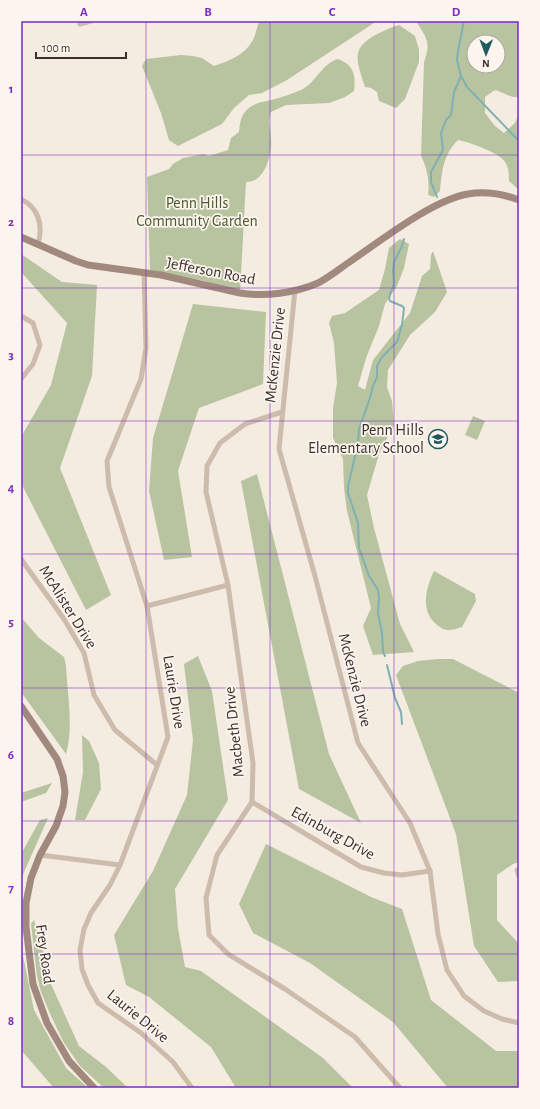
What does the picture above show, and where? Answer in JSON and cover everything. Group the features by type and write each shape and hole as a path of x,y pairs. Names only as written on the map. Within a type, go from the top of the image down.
{"street":[{"path":"80,24 91,21"},
{"name":"Jefferson Road","path":"21,237 76,262 88,265 144,272 178,278 243,294 260,295 295,290 312,285 327,278 409,222 453,198 468,194 486,193 502,195 519,200"},
{"path":"21,199 32,208 38,217 41,232 38,245"},
{"name":"Laurie Drive","path":"144,272 146,348 141,379 107,461 109,487 147,606 168,737 120,865 110,884 91,913 84,929 80,950 82,968 88,985 98,1003 142,1033 173,1062 192,1088"},
{"name":"McKenzie Drive","path":"295,290 279,449 315,576 358,743 410,823 430,871 438,934 447,970 464,996 484,1011 502,1019 519,1023"},
{"path":"21,316 33,323 40,345 33,364 21,379"},
{"name":"Macbeth Drive","path":"252,802 253,763 228,585 206,492 207,466 220,443 245,424 282,412"},
{"name":"McAlister Drive","path":"21,559 64,620 84,653 94,695 115,730 157,765"},
{"path":"147,606 228,585"},
{"name":"Frey Road","path":"21,706 57,759 63,776 65,792 63,806 56,826 40,855 31,878 26,903 26,927 33,984 47,1023 54,1036 69,1061 94,1088"},
{"path":"252,802 218,855 206,898 210,935 228,954 285,989 355,1037 400,1088"},
{"name":"Edinburg Drive","path":"252,802 361,867 384,873 402,875 430,871"},
{"path":"40,855 120,865"},
{"path":"517,870 519,876"}],"green space":[{"path":"259,21 377,21 287,80 262,93 249,95 234,108 222,124 178,146 169,140 161,113 142,66 146,59 181,55 193,56 202,58 214,66 231,60 246,50 253,40"},
{"path":"418,21 519,21 519,97 510,96 495,90 485,97 485,113 495,126 504,133 515,123 519,114 519,190 509,181 509,173 505,162 502,159 484,148 458,140 446,157 440,191 434,197 428,195 428,175 421,156 424,62 427,50 427,41 417,23"},
{"path":"399,25 415,36 419,50 419,62 405,99 396,108 379,101 377,92 371,88 365,87 358,61 358,53 360,48 369,39"},
{"name":"Penn Hills Community Garden","path":"338,59 348,64 353,71 355,80 354,91 345,97 329,103 286,105 271,112 269,123 271,145 268,162 259,177 250,182 246,182 240,293 218,288 205,281 150,270 147,177 169,169 173,164 183,158 203,154 209,156 228,150 231,138 239,132 240,122 246,110 259,103 301,90 311,83 327,65"},
{"path":"400,239 409,244 404,268 397,286 385,304 358,386 365,390 373,360 410,313 422,276 430,269 431,255 433,251 447,292 435,312 410,335 388,370 387,387 392,401 394,425 379,454 367,495 374,528 400,624 414,652 373,655 363,626 371,608 347,511 344,488 343,459 333,438 333,408 337,383 334,343 329,323 332,316 345,313 379,290 389,248"},
{"path":"21,254 62,282 97,285 92,376 60,468 111,595 86,610 21,483 21,437 51,385 67,323 21,272"},
{"path":"193,304 266,312 263,384 199,408 178,471 192,557 164,560 149,491 153,438"},
{"path":"473,416 485,421 477,440 465,435"},
{"path":"257,474 329,754 361,823 299,789 241,481"},
{"path":"434,571 475,594 476,601 462,627 451,630 444,629 436,624 428,612 426,606 427,592"},
{"path":"21,617 39,638 64,657 66,665 70,722 70,733 66,754 21,692"},
{"path":"198,656 212,691 228,800 175,889 178,928 185,967 201,971 323,1058 353,1088 236,1088 211,1047 149,997 126,985 114,935 153,871 187,795 193,740 184,664"},
{"path":"453,659 519,693 519,862 513,864 497,875 497,920 519,944 519,981 498,982 474,946 456,834 396,675 403,666 418,661"},
{"path":"82,735 89,741 99,763 101,789 85,820 75,820 83,772"},
{"path":"52,783 46,793 21,802 21,793"},
{"path":"48,818 21,879 21,854 40,820"},
{"path":"266,844 371,897 402,909 431,1000 496,1051 519,1051 519,1088 448,1088 393,1022 310,963 253,933 239,904"},
{"path":"34,920 50,982 79,1046 106,1067 128,1088 104,1088 80,1066 64,1043 41,992 37,976 31,924"},
{"path":"21,946 34,1010 66,1068 88,1088 54,1088 21,1050"}],"waterway":[{"path":"464,21 457,60 461,76 467,87 519,141"},
{"path":"437,197 431,182 431,172 443,150 441,133 446,120 451,115 454,92 461,76"},
{"path":"385,656 383,652 382,633 378,613 378,590 369,576 359,548 358,523 348,493 348,486 358,444 359,429 377,377 377,366 382,357 397,342 402,325 404,308 390,301 389,298 394,283 394,262 404,239"},
{"path":"387,665 395,698 401,712 402,724"}],"place":[{"name":"Penn Hills Elementary School","path":"438,439"}]}
